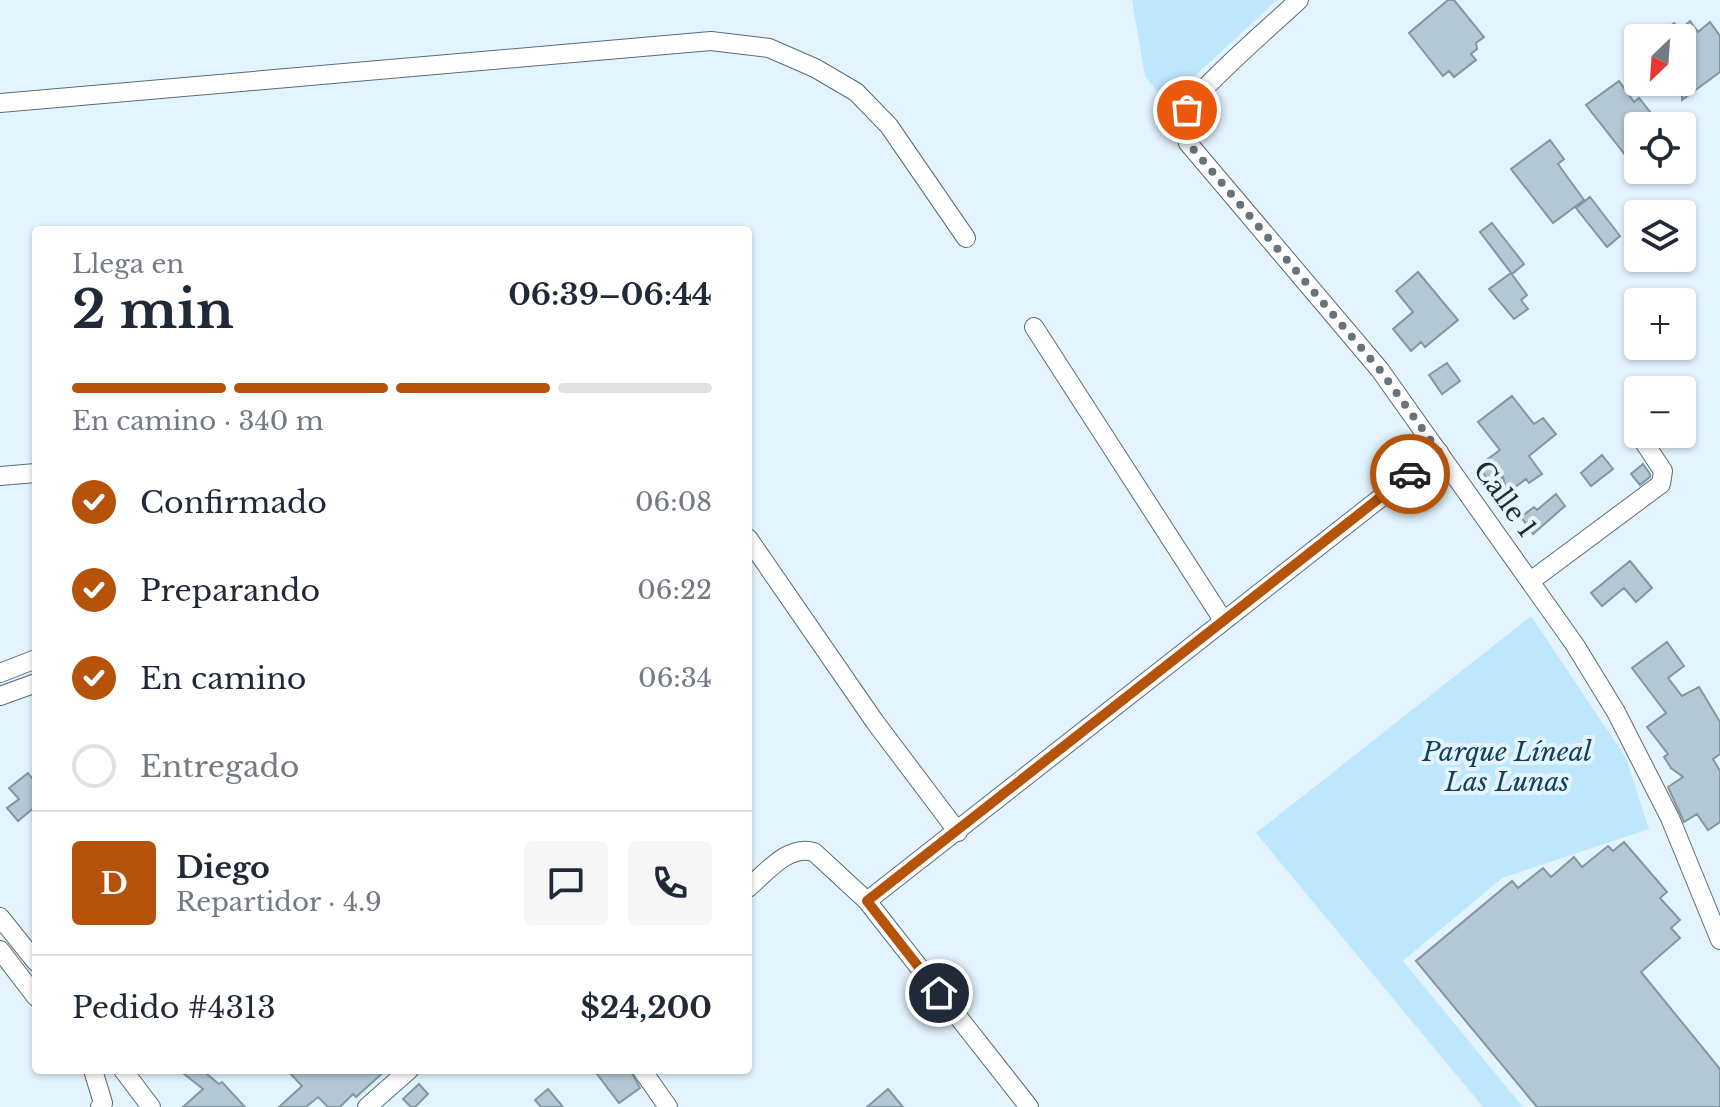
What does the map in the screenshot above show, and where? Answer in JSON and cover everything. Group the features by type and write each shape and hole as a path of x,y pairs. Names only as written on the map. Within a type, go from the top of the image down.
{"street":[{"name":"Calle 1","path":"1299,0 1187,110 1183,130 1188,143 1380,370 1532,580 1616,712 1670,818 1720,940"},
{"path":"0,103 711,41 769,48 815,68 856,92 889,126 966,238"},
{"path":"1034,327 1223,620"},
{"path":"1532,580 1661,484 1663,471 1648,448"},
{"path":"867,901 1439,452"},
{"path":"0,476 32,473"},
{"path":"752,544 875,722 958,832"},
{"path":"0,673 32,661"},
{"path":"0,696 32,684"},
{"path":"752,885 792,851 805,849 814,852 867,901 1029,1107"},
{"path":"0,917 32,957"},
{"path":"0,950 32,992"},
{"path":"94,1074 103,1103 100,1107"},
{"path":"126,1074 151,1107"},
{"path":"367,1107 404,1074"},
{"path":"645,1074 668,1107"}],"green space":[{"path":"1132,0 1277,0 1166,103 1145,76"},
{"name":"Parque Líneal Las Lunas","path":"1531,616 1626,758 1649,829 1502,878 1403,961 1523,1107 1483,1107 1256,833"}],"building":[{"path":"1448,0 1454,0 1484,37 1476,43 1477,49 1471,54 1476,60 1454,77 1449,71 1443,76 1409,33"},
{"path":"1710,22 1720,36 1720,72 1696,90 1696,29 1698,32"},
{"path":"1619,81 1624,88 1624,96 1630,96 1634,102 1639,98 1650,112 1624,112 1624,153 1586,105"},
{"path":"1550,140 1564,159 1558,164 1584,200 1553,223 1511,169"},
{"path":"1590,197 1620,236 1607,247 1576,208"},
{"path":"1492,223 1524,264 1512,274 1480,232"},
{"path":"1418,272 1458,320 1425,347 1421,342 1411,351 1393,329 1413,312 1396,291"},
{"path":"1511,273 1527,295 1521,300 1528,309 1514,319 1489,289"},
{"path":"1447,363 1460,381 1442,394 1429,375"},
{"path":"1512,396 1534,424 1543,418 1556,434 1529,456 1542,474 1529,483 1526,479 1507,493 1503,477 1492,485 1478,466 1500,450 1478,422"},
{"path":"1602,455 1613,469 1591,486 1581,473"},
{"path":"1643,464 1650,477 1640,485 1631,474"},
{"path":"1556,494 1565,506 1533,534 1521,517 1534,507 1537,510"},
{"path":"1630,561 1652,588 1636,602 1624,588 1602,606 1591,593"},
{"path":"1667,642 1684,666 1668,678 1682,696 1699,687 1720,722 1720,754 1713,759 1720,771 1720,822 1708,830 1697,814 1684,822 1668,787 1683,777 1671,768 1664,757 1668,754 1647,727 1666,713 1632,668"},
{"path":"28,773 32,778 32,809 18,821 7,808 19,799 9,788"},
{"path":"1624,842 1667,892 1660,898 1680,920 1671,928 1680,938 1641,972 1720,1069 1720,1107 1537,1107 1416,961 1512,881 1518,888 1543,868 1551,877 1574,857 1582,867 1608,846 1613,851"},
{"path":"184,1074 207,1074 219,1084 222,1082 245,1107 183,1107 203,1089"},
{"path":"291,1074 382,1074 340,1107 328,1107 318,1097 306,1107 279,1107 302,1086"},
{"path":"597,1074 632,1074 640,1088 619,1103"},
{"path":"419,1084 428,1094 415,1107 411,1107 403,1099"},
{"path":"548,1089 563,1107 541,1107 535,1100"},
{"path":"888,1089 903,1107 867,1107"}],"way so far":[{"path":"1187,110 1183,130 1188,143 1380,370 1439,452 1410,474"}],"route":[{"path":"939,993 867,901 1410,474"}]}
